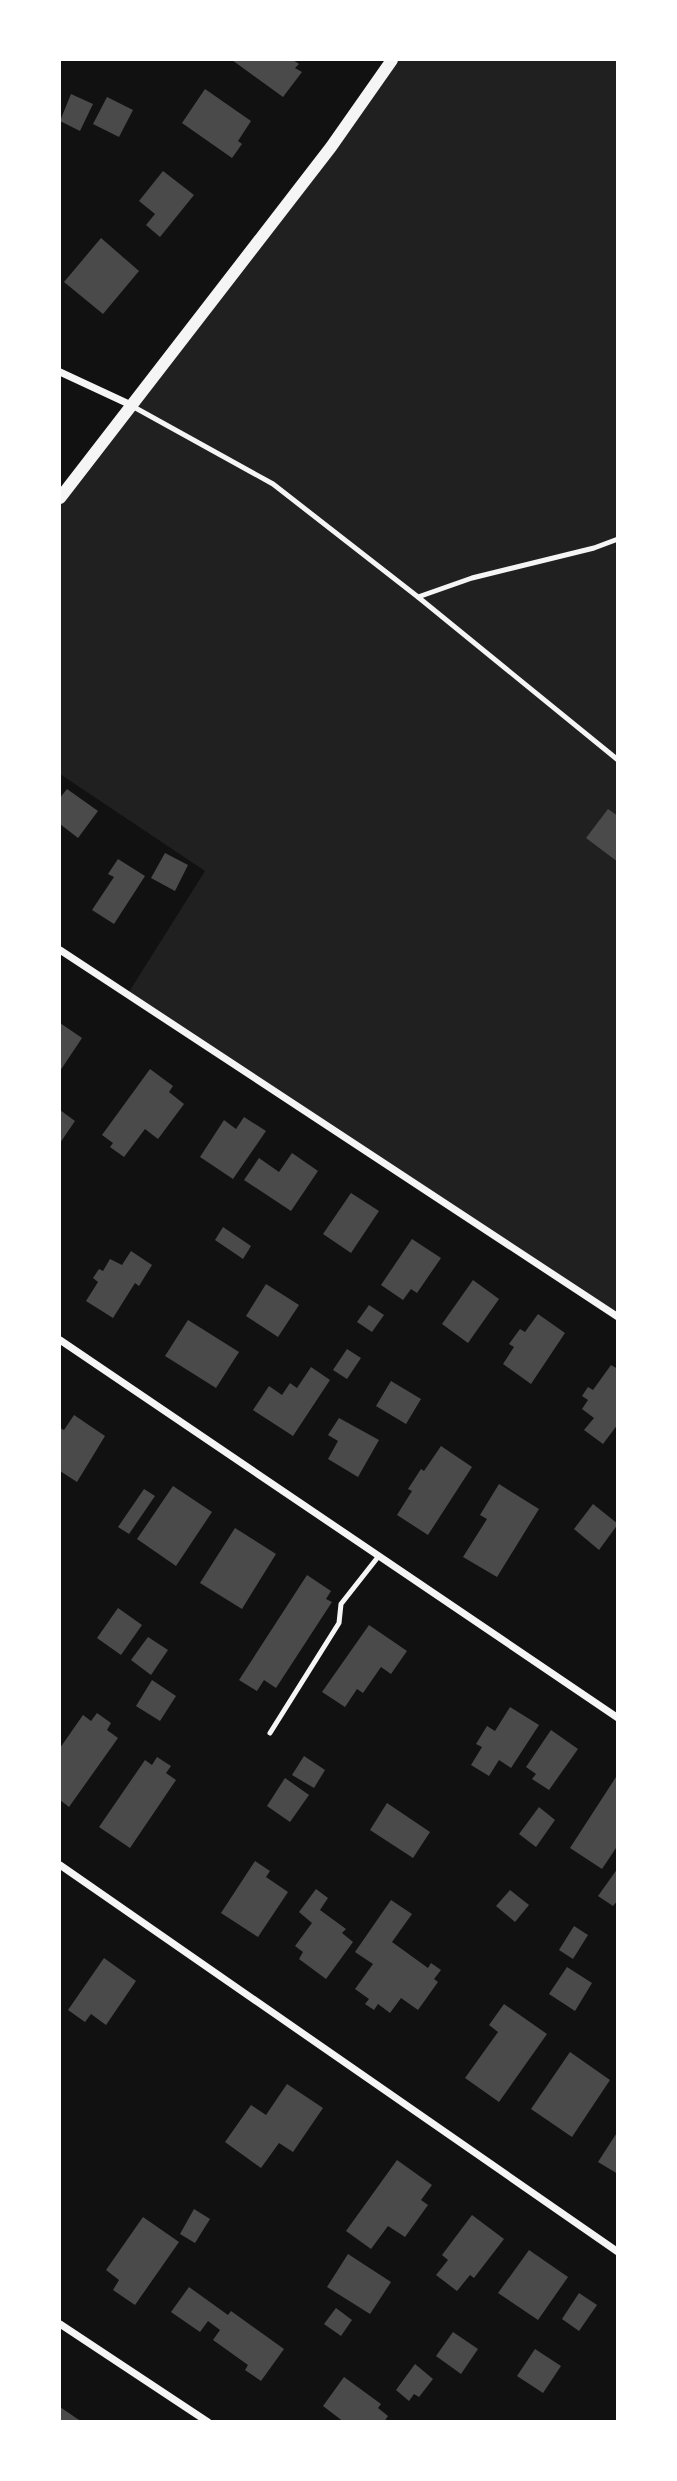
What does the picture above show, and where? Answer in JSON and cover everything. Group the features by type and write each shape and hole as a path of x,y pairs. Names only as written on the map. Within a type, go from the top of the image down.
{"street":[{"path":"60,498 331,147 392,60"},
{"path":"60,372 131,405"},
{"path":"60,950 618,1317"},
{"path":"60,1340 618,1718"},
{"path":"60,1865 618,2252"},
{"path":"60,2324 208,2421"}],"lane":[{"path":"131,405 273,484 418,597 618,760"},
{"path":"418,597 472,578 618,540"},
{"path":"270,1733 339,1623 341,1604 379,1557"}],"shaded area":[{"path":"392,60 617,60 617,1318 127,995 205,871 60,774 60,498"}],"building":[{"path":"232,60 293,60 299,64 295,68 302,72 283,97"},
{"path":"205,89 251,121 238,141 242,144 232,158 182,123"},
{"path":"71,94 93,104 80,131 60,121"},
{"path":"107,97 133,110 119,137 93,124"},
{"path":"163,171 194,195 160,237 146,225 155,214 139,201"},
{"path":"101,238 139,271 103,314 64,282"},
{"path":"67,789 98,811 78,838 60,824 60,798"},
{"path":"608,809 618,816 618,862 586,838"},
{"path":"165,853 188,865 175,891 151,878"},
{"path":"118,859 145,876 114,924 92,910 114,877 108,874"},
{"path":"60,1023 82,1038 60,1071"},
{"path":"150,1069 173,1086 169,1092 184,1104 158,1139 145,1129 124,1157 110,1147 113,1143 102,1135"},
{"path":"60,1110 75,1121 60,1143"},
{"path":"244,1117 266,1131 233,1179 200,1157 224,1120 236,1129"},
{"path":"292,1153 318,1171 291,1211 244,1180 259,1158 279,1172"},
{"path":"351,1193 379,1211 351,1253 323,1234"},
{"path":"223,1227 251,1246 243,1259 215,1240"},
{"path":"412,1239 441,1258 417,1293 411,1289 403,1300 381,1285"},
{"path":"131,1251 152,1265 139,1286 135,1283 113,1318 86,1301 98,1282 93,1278 99,1269 103,1271 110,1259 122,1265"},
{"path":"473,1280 499,1299 468,1343 442,1324"},
{"path":"266,1284 299,1305 278,1337 246,1316"},
{"path":"369,1305 384,1315 372,1332 357,1322"},
{"path":"538,1314 565,1333 531,1384 503,1364 514,1347 509,1344 520,1329 525,1332"},
{"path":"188,1320 239,1352 216,1388 165,1356"},
{"path":"347,1349 361,1358 347,1379 333,1370"},
{"path":"611,1365 618,1369 618,1424 603,1444 584,1430 594,1418 582,1409 588,1400 582,1396 588,1387 593,1390"},
{"path":"311,1367 330,1380 293,1436 253,1410 269,1386 282,1395 290,1383 297,1388"},
{"path":"391,1381 421,1399 406,1424 376,1406"},
{"path":"74,1415 105,1436 77,1482 60,1471 60,1428 64,1430"},
{"path":"339,1418 379,1440 358,1477 328,1459 338,1441 328,1435"},
{"path":"441,1446 472,1467 428,1535 397,1515 412,1491 408,1489"},
{"path":"499,1484 539,1509 497,1577 463,1557 487,1519 480,1515"},
{"path":"173,1486 212,1512 176,1566 137,1539"},
{"path":"144,1489 155,1496 129,1534 118,1527"},
{"path":"593,1504 618,1524 599,1550 574,1529"},
{"path":"235,1528 276,1554 242,1609 200,1583"},
{"path":"307,1575 331,1591 326,1599 332,1602 276,1688 264,1680 257,1691 239,1680"},
{"path":"118,1608 142,1625 121,1655 97,1638"},
{"path":"369,1625 407,1651 391,1674 381,1667 363,1693 357,1689 345,1707 322,1692"},
{"path":"148,1637 168,1650 151,1675 131,1660"},
{"path":"152,1680 176,1696 160,1721 136,1706"},
{"path":"510,1707 539,1725 511,1768 499,1760 489,1776 471,1765 482,1747 476,1744 487,1726 495,1731"},
{"path":"97,1713 111,1723 107,1730 118,1738 69,1807 60,1800 60,1748 83,1715 91,1721"},
{"path":"551,1730 578,1749 549,1790 532,1779 536,1774 526,1767"},
{"path":"304,1756 325,1770 314,1788 292,1775"},
{"path":"157,1757 171,1766 166,1773 176,1780 130,1848 99,1827 145,1760 152,1765"},
{"path":"616,1777 618,1845 602,1869 570,1848"},
{"path":"285,1778 309,1795 290,1822 267,1806"},
{"path":"387,1803 430,1832 413,1858 370,1830"},
{"path":"539,1807 555,1820 536,1847 519,1834"},
{"path":"255,1861 270,1871 266,1877 288,1892 258,1937 221,1913"},
{"path":"618,1868 618,1900 613,1906 598,1896"},
{"path":"316,1889 328,1898 320,1910 346,1929 342,1933 353,1942 326,1979 299,1959 303,1952 295,1946 312,1923 299,1912"},
{"path":"510,1890 529,1905 515,1922 496,1906"},
{"path":"391,1900 412,1914 392,1942 428,1968 431,1963 441,1970 434,1979 438,1982 418,2010 401,1998 390,2013 378,2004 374,2010 365,2004 369,1999 355,1989 373,1964 355,1952"},
{"path":"574,1926 588,1935 573,1959 559,1950"},
{"path":"104,1958 136,1981 106,2025 91,2014 85,2022 68,2010"},
{"path":"567,1967 592,1983 575,2011 549,1994"},
{"path":"504,2004 547,2034 499,2102 465,2078 498,2032 489,2025"},
{"path":"570,2052 610,2080 572,2137 531,2109"},
{"path":"287,2084 323,2108 293,2152 279,2143 261,2168 225,2142 251,2105 266,2115"},
{"path":"618,2131 618,2174 598,2162"},
{"path":"397,2160 432,2185 421,2200 428,2205 405,2237 388,2226 371,2249 346,2231"},
{"path":"194,2209 210,2219 195,2243 180,2234"},
{"path":"472,2215 504,2239 474,2278 470,2275 457,2291 436,2275 448,2260 442,2255"},
{"path":"143,2217 179,2242 135,2305 113,2290 119,2280 106,2270"},
{"path":"529,2250 568,2277 538,2320 498,2293"},
{"path":"348,2254 391,2282 370,2314 327,2287"},
{"path":"189,2287 228,2315 231,2311 284,2349 261,2381 245,2370 248,2365 213,2340 220,2330 208,2321 200,2332 171,2312"},
{"path":"579,2293 597,2305 579,2331 562,2319"},
{"path":"336,2308 352,2320 341,2336 324,2324"},
{"path":"453,2332 478,2349 461,2374 436,2356"},
{"path":"535,2349 561,2366 543,2393 517,2376"},
{"path":"415,2364 433,2379 419,2397 414,2394 409,2401 396,2390"},
{"path":"344,2377 381,2404 378,2408 388,2416 384,2422 344,2422 323,2406"},
{"path":"60,2407 82,2422 60,2422"}]}
